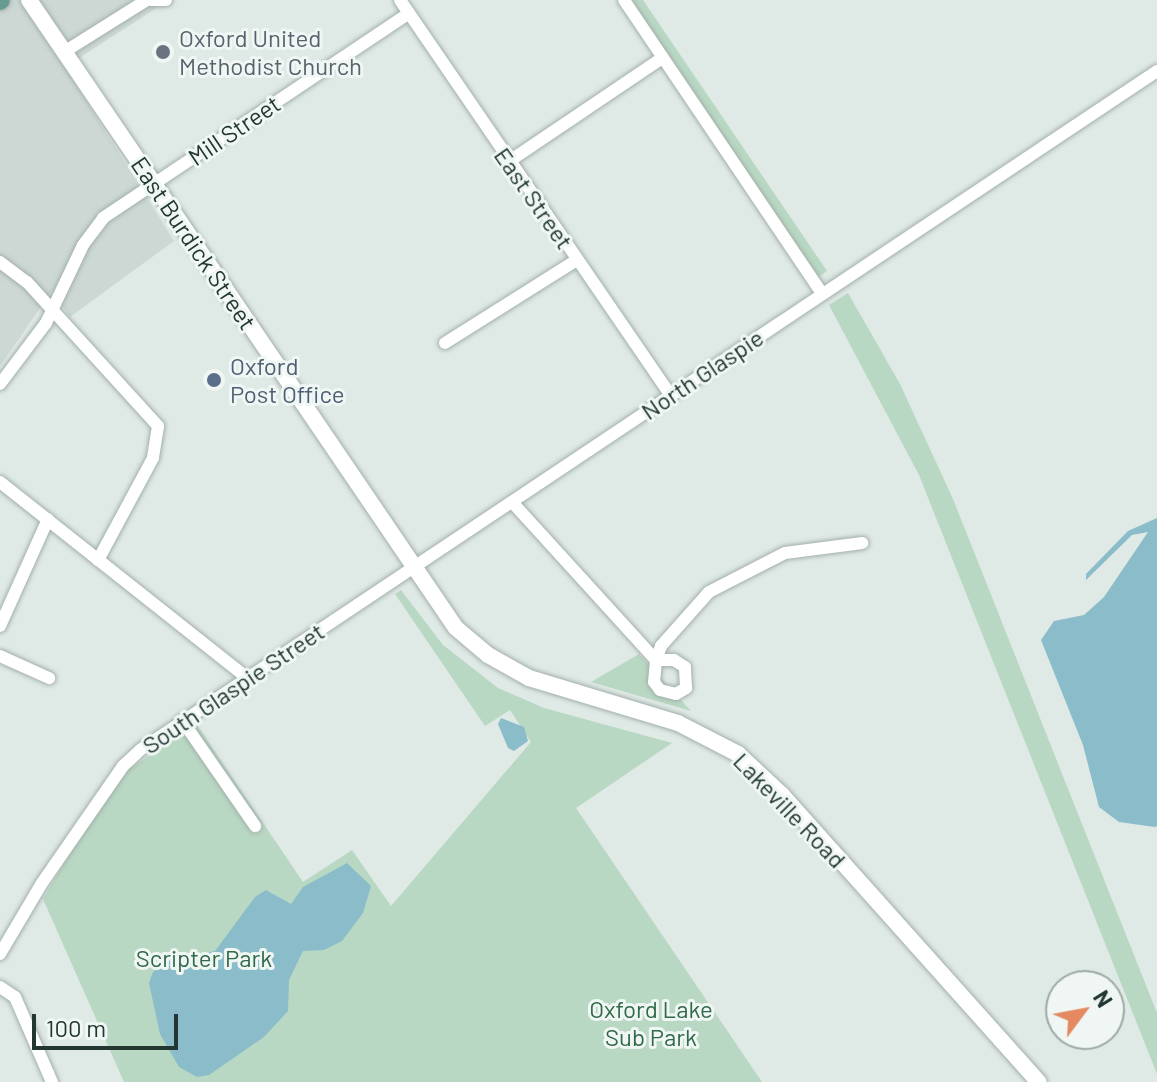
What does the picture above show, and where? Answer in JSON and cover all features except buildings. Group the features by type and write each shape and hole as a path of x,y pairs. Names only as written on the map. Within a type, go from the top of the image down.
{"main road":[{"name":"East Burdick Street","path":"29,0 412,566"},
{"name":"Lakeville Road","path":"412,566 456,628 510,669 687,726 751,765 1039,1082"}],"street":[{"path":"64,52 149,0 166,0"},
{"name":"East Street","path":"400,0 670,395"},
{"path":"624,0 822,293"},
{"name":"Mill Street","path":"0,384 54,310 91,231 153,183 409,13"},
{"path":"508,162 662,58"},
{"name":"North Glaspie","path":"412,566 1157,71"},
{"path":"445,343 577,260"},
{"path":"0,262 54,310 147,410 159,430 153,458 98,560"},
{"path":"0,482 246,677"},
{"path":"512,502 656,660 687,613 736,574 794,551 862,543"},
{"path":"0,626 48,519"},
{"name":"South Glaspie Street","path":"0,954 123,766 182,720 412,566"},
{"path":"0,656 49,678"},
{"path":"182,720 255,826"},
{"path":"0,987 15,997 52,1082"}],"shaded area":[{"path":"0,0 169,0 65,67 174,241 70,317 52,291 0,366"}],"green space":[{"path":"630,0 643,0 827,271 818,277"},
{"path":"848,293 900,384 953,499 1157,1013 1157,1074 1125,993 1125,970 1116,970 919,475 829,305"},
{"name":"Scripter Park","path":"401,590 443,645 498,688 544,708 672,743 576,808 762,1082 124,1082 43,899 103,797 98,789 197,725 303,882 352,850 391,906 531,742 510,710 485,726 395,594"},
{"path":"639,654 691,711 591,682"}],"water":[{"path":"1157,518 1155,827 1119,822 1099,807 1083,745 1041,640 1054,621 1084,615 1104,597 1148,532 1132,535 1086,580 1086,574 1128,531"},
{"path":"501,718 524,727 528,741 514,751 508,748 498,724"},
{"path":"347,863 371,886 363,913 342,941 324,950 303,951 289,980 288,1011 264,1037 209,1075 197,1077 179,1067 160,1034 149,983 153,972 166,962 215,951 255,897 266,890 291,904 303,887"}],"place":[{"name":"Oxford United Methodist Church","path":"163,52"},
{"name":"Oxford Post Office","path":"214,380"}],"park label":[{"name":"Oxford Lake Sub Park","path":"651,1023"}]}
